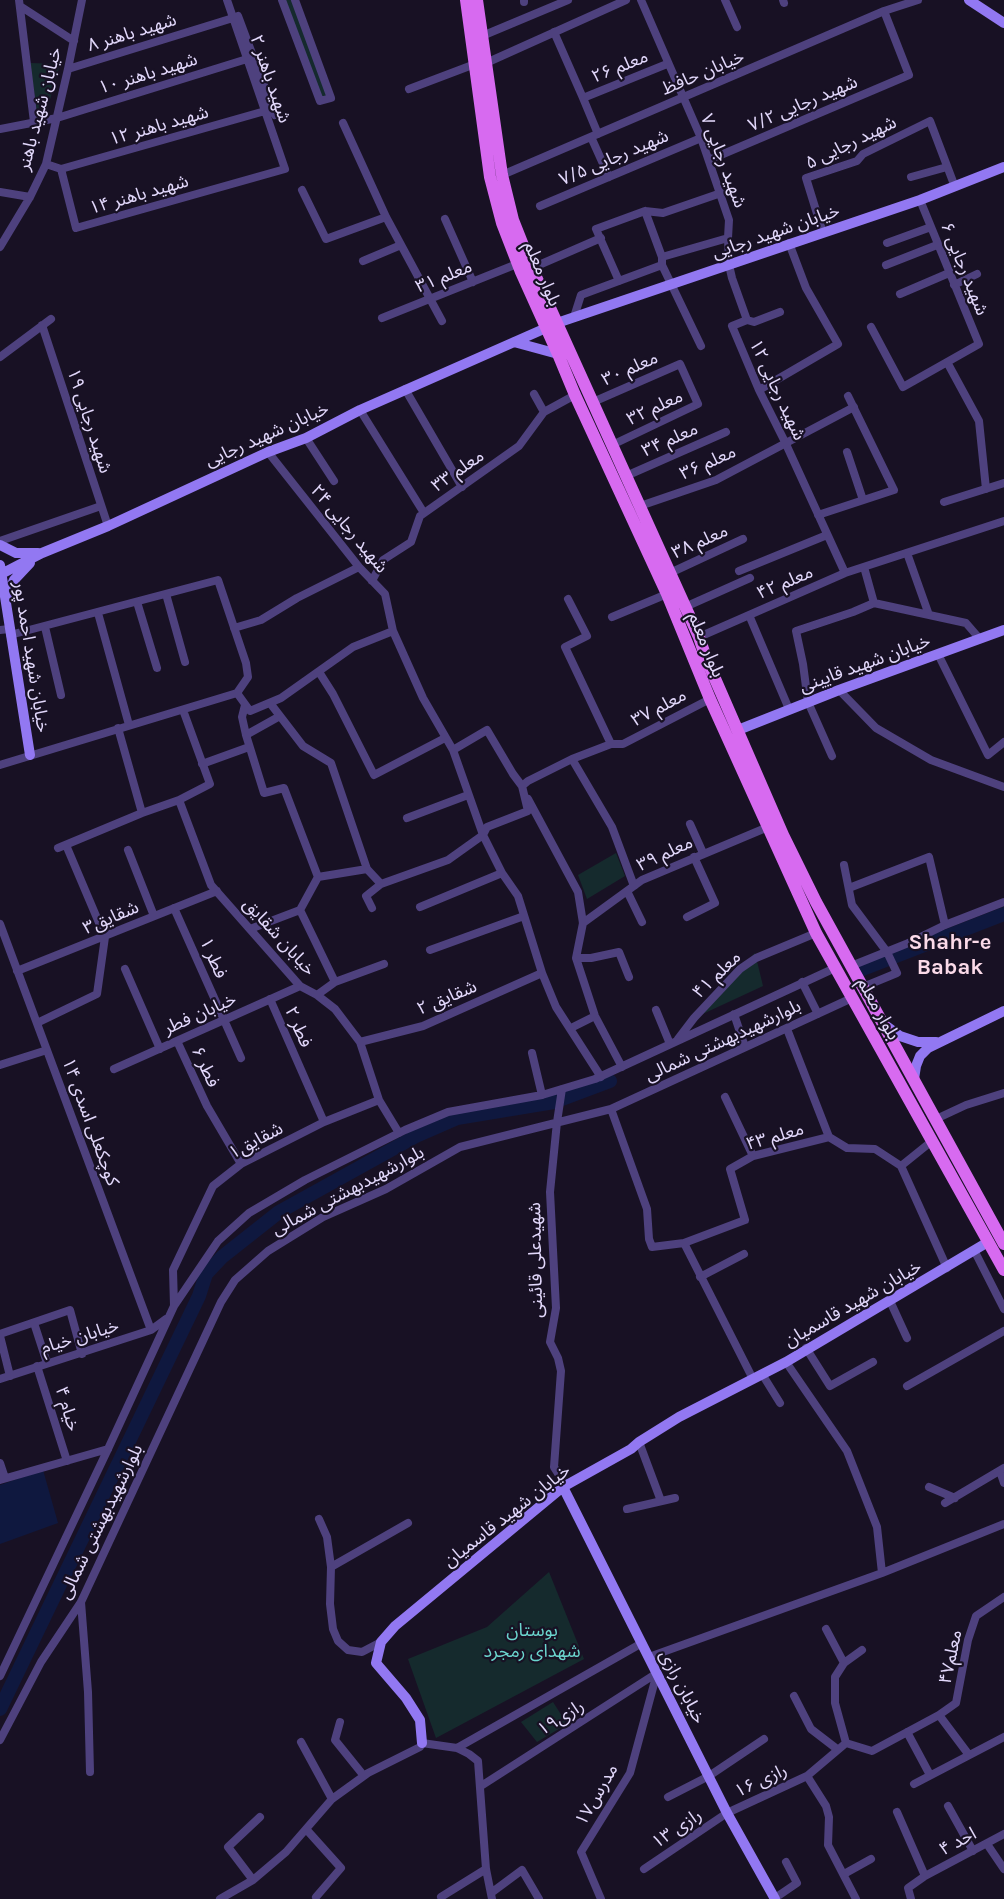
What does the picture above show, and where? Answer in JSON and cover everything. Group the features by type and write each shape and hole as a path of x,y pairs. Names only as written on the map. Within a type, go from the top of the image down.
{"main road":[{"name":"بلوار معلم","path":"471,0 482,36 480,64 513,220 552,325 558,354 575,395 667,594 738,730 775,834 816,933 932,1142 999,1238"},
{"name":"بلوار معلم","path":"471,0 480,64 490,177 502,223 518,264 593,402 640,506 699,637 701,661 710,699 775,834 816,902 884,1023 999,1238 1004,1270"}],"street":[{"name":"خیابان شهید باهنر","path":"0,247 30,197 46,164 82,0"},
{"name":"شهید باهنر ۲","path":"226,0 285,168"},
{"path":"232,0 274,115"},
{"path":"282,0 320,101 332,98 295,0"},
{"path":"482,36 568,0"},
{"path":"409,89 480,64 626,0"},
{"name":"شهید رجایی ۷","path":"641,0 701,138 721,193 729,220 729,265"},
{"path":"725,0 737,27"},
{"name":"خیابان حافظ","path":"502,175 884,11 918,0"},
{"path":"969,0 1004,23"},
{"path":"19,3 74,41"},
{"path":"19,3 34,122"},
{"name":"شهید رجایی ۷/۲","path":"709,160 909,75 884,11"},
{"name":"شهید باهنر ۸","path":"68,69 233,18"},
{"name":"معلم ۲۶","path":"554,32 584,98 609,177"},
{"name":"شهید باهنر ۱۰","path":"0,129 57,118 247,59"},
{"name":"معلم ۲۶","path":"584,98 668,64"},
{"name":"شهید باهنر ۱۲","path":"61,169 265,111"},
{"name":"شهید رجایی ۵","path":"823,233 806,178 857,161 863,154 930,121 947,167"},
{"path":"343,123 386,217 442,321"},
{"name":"شهید رجایی ۷/۵","path":"540,206 701,138"},
{"path":"46,164 61,169"},
{"path":"911,177 947,167 955,187"},
{"name":"خیابان شهید رجایی","path":"1,570 108,526 268,452 306,438 360,410 552,325 920,200 1004,167"},
{"name":"شهید باهنر ۱۴","path":"61,169 76,228 285,168"},
{"path":"302,190 326,238 386,217"},
{"path":"0,192 30,197"},
{"path":"619,281 596,229 645,211 662,213 721,193"},
{"name":"شهید رجایی ۶","path":"871,327 903,387 979,344 920,200"},
{"path":"645,211 670,284 700,346"},
{"path":"445,219 473,282"},
{"path":"886,243 931,227"},
{"path":"532,268 601,238"},
{"path":"574,317 581,294 619,281 662,261 728,238"},
{"path":"758,390 838,344 806,288 789,243"},
{"path":"363,261 401,245"},
{"path":"886,265 937,245"},
{"name":"معلم ۳۱","path":"382,318 518,264"},
{"name":"شهید رجایی ۱۲","path":"729,265 747,320 732,326 758,390 785,442 827,535"},
{"path":"900,294 949,273"},
{"path":"954,286 977,274"},
{"path":"747,320 754,322 780,312"},
{"path":"0,357 51,319"},
{"name":"شهید رجایی ۱۹","path":"42,325 108,526"},
{"path":"514,342 558,354"},
{"path":"947,362 979,421 986,489"},
{"name":"معلم ۳۰","path":"593,402 680,364"},
{"name":"معلم ۳۲","path":"612,445 698,404 680,364"},
{"path":"406,389 462,487"},
{"path":"534,394 544,412"},
{"name":"معلم ۳۳","path":"372,581 383,560 411,542 420,516 519,446 544,412 575,395"},
{"path":"818,514 894,490 848,396"},
{"name":"معلم ۳۶","path":"640,506 716,480 854,407"},
{"path":"360,410 424,513"},
{"name":"معلم ۳۴","path":"626,476 726,432"},
{"path":"306,438 334,481"},
{"name":"شهید رجایی ۲۴","path":"268,452 358,567 385,594 393,631 424,698 453,750 483,835 502,873 518,896 542,972 556,1007 571,1028 600,1077"},
{"path":"848,452 863,500"},
{"path":"944,502 1004,483"},
{"path":"0,543 101,506"},
{"name":"معلم ۴۲","path":"699,637 845,574 1004,521"},
{"path":"739,571 827,535 845,574"},
{"name":"معلم ۳۸","path":"670,573 743,540"},
{"path":"0,543 16,553 42,553"},
{"path":"5,601 19,573 42,553"},
{"path":"907,553 929,615"},
{"path":"234,628 261,620 297,598 358,567"},
{"path":"864,567 874,603"},
{"name":"خیابان شهید احمد پور","path":"1,570 6,631 30,755"},
{"path":"685,608 750,578"},
{"path":"0,765 237,693 248,677 246,664 218,580 44,627 6,631"},
{"path":"166,594 185,662"},
{"path":"612,616 667,594"},
{"path":"523,787 536,776 572,759 611,744 565,647 587,636 568,599"},
{"path":"137,602 158,668"},
{"path":"832,756 808,702 796,631 874,603 966,623 979,638"},
{"path":"98,612 130,724"},
{"path":"749,615 789,709"},
{"path":"44,627 61,695"},
{"name":"خیابان شهید قایینی","path":"738,730 839,690 1004,630"},
{"path":"237,693 250,711 280,698 353,647 393,631"},
{"path":"938,654 988,755 1004,742"},
{"path":"319,672 333,694 374,775 446,738"},
{"path":"839,690 876,728 931,760 1004,787"},
{"name":"معلم ۳۷","path":"611,744 623,744 710,699"},
{"path":"270,703 303,746 330,763 367,869 381,884"},
{"path":"245,704 242,716 246,735 264,793 284,788 295,821 318,877"},
{"path":"37,1023 97,994 105,938 62,846 179,800 210,784 183,710"},
{"path":"246,735 280,716"},
{"path":"118,728 142,813"},
{"path":"453,750 488,730 513,774 523,787 578,892 583,923 576,958 596,1016 622,1067"},
{"path":"202,764 249,747"},
{"path":"572,759 612,827 634,886"},
{"path":"372,908 366,896 381,884 448,860 483,835 488,827 528,811 523,787"},
{"path":"407,818 468,795"},
{"name":"خیابان شقایق","path":"179,800 214,888 300,986 317,995 335,1009 360,1042 379,1100 399,1134"},
{"path":"690,824 703,854"},
{"name":"معلم ۳۹","path":"583,923 642,880 694,857 775,834"},
{"path":"128,850 154,916"},
{"path":"686,917 715,903 694,857"},
{"path":"848,888 929,857 945,925"},
{"path":"844,865 852,905 887,952 897,973 863,987"},
{"path":"318,877 367,869"},
{"path":"420,907 502,873"},
{"path":"250,930 300,910 318,877"},
{"name":"شقایق۳","path":"17,971 105,938 174,908 214,888"},
{"path":"627,891 642,922"},
{"path":"851,966 906,944 945,925 1004,902"},
{"name":"فطر ۱","path":"174,908 241,1058"},
{"path":"300,910 335,982"},
{"path":"430,950 524,916"},
{"name":"کوچکعلی اسدی ۱۴","path":"0,924 150,1330"},
{"name":"معلم ۴۱","path":"673,1042 740,969 756,958 816,933"},
{"path":"576,958 591,958 619,952 629,977"},
{"path":"317,995 335,982 384,964"},
{"name":"بلوارشهیدبهشتی شمالی","path":"0,1676 108,1449 167,1318 218,1241 248,1213 305,1180 448,1112 542,1095 600,1077 673,1042 735,1017 802,982 835,968"},
{"path":"125,969 160,1049"},
{"name":"شقایق ۲","path":"360,1042 423,1026 542,972"},
{"path":"802,982 818,1014"},
{"name":"خیابان فطر","path":"114,1070 300,986"},
{"name":"بلوارشهیدبهشتی شمالی","path":"0,1740 42,1662 81,1602 221,1302 235,1280 268,1251 323,1217 386,1189 460,1147 611,1109 852,998"},
{"name":"فطر ۲","path":"270,999 324,1122"},
{"path":"656,1010 673,1042"},
{"path":"914,1079 920,1056 928,1048 1004,1011"},
{"path":"571,1028 596,1016"},
{"path":"735,1017 745,1047"},
{"path":"884,1023 900,1036 918,1042 937,1042"},
{"path":"787,1029 829,1137"},
{"name":"فطر ۶","path":"177,1041 207,1106 241,1164"},
{"path":"0,1065 47,1050"},
{"path":"532,1053 542,1095"},
{"name":"شهیدعلی قائینی","path":"562,1089 550,1192 556,1308 550,1342 558,1358 560,1371 554,1468 565,1487"},
{"path":"936,1119 1004,1093"},
{"path":"724,1096 753,1156"},
{"name":"شقایق۱","path":"174,1306 173,1270 213,1186 241,1164 324,1122 379,1100"},
{"path":"611,1109 647,1209 649,1239 652,1247 684,1243 753,1379"},
{"name":"معلم ۴۳","path":"684,1243 745,1220 730,1169 753,1156 829,1137 847,1148 875,1149 901,1166"},
{"path":"932,1142 901,1166 948,1268"},
{"name":"خیابان شهید قاسمیان","path":"381,1642 395,1626 565,1487 631,1449 679,1417 786,1362 806,1348 948,1268 974,1250 999,1238"},
{"path":"974,1250 1004,1309"},
{"path":"700,1276 744,1254"},
{"path":"890,1301 907,1338"},
{"path":"10,1376 0,1335 70,1310 82,1354"},
{"name":"خیابان خیام","path":"0,1379 47,1363 82,1354 150,1330 167,1318"},
{"path":"34,1323 47,1363"},
{"path":"907,1386 1004,1331"},
{"path":"806,1348 830,1386 873,1362"},
{"path":"786,1362 847,1451 877,1526 882,1573"},
{"name":"خیام ۴","path":"38,1366 67,1461"},
{"path":"762,1374 780,1403"},
{"path":"639,1442 661,1501"},
{"path":"0,1463 2,1479 108,1449"},
{"path":"945,1503 1002,1469 1004,1483"},
{"name":"خیابان رازی","path":"565,1487 727,1813 775,1899"},
{"path":"929,1487 954,1498"},
{"path":"627,1509 675,1498"},
{"path":"319,1519 327,1537 331,1567 330,1604 333,1629 338,1641 348,1650 362,1652 381,1642"},
{"path":"331,1567 408,1523"},
{"path":"649,1657 882,1573 1004,1524"},
{"name":"معلم۴۷","path":"846,1743 872,1751 939,1715 956,1703 968,1640 976,1616 1004,1597"},
{"path":"81,1602 88,1692 90,1772"},
{"path":"826,1629 844,1663"},
{"path":"220,1899 253,1880 286,1852 332,1800 364,1776 420,1747 422,1743 420,1720 406,1698 376,1663 381,1642"},
{"path":"457,1748 642,1643"},
{"path":"846,1743 835,1703 835,1677 844,1663 862,1650"},
{"name":"رازی۱۹","path":"481,1786 658,1673"},
{"name":"مدرس۱۷","path":"601,1899 581,1852 630,1773 658,1673"},
{"path":"794,1696 811,1729 837,1749"},
{"path":"939,1715 969,1754"},
{"path":"340,1722 335,1740 364,1776"},
{"path":"907,1732 930,1775"},
{"path":"668,1797 709,1776 764,1739"},
{"path":"914,1784 969,1754 1003,1740"},
{"path":"301,1742 332,1800"},
{"path":"422,1743 457,1748 478,1761 486,1869 492,1896 522,1870 539,1899"},
{"name":"رازی ۱۶","path":"727,1813 807,1776 846,1743"},
{"path":"807,1776 826,1806 829,1817 828,1845 844,1874 854,1898"},
{"path":"948,1806 973,1851"},
{"path":"897,1812 925,1876"},
{"name":"رازی ۱۳","path":"644,1869 727,1813"},
{"path":"253,1880 228,1847 260,1817"},
{"path":"306,1829 341,1868 316,1897"},
{"name":"احد ۴","path":"911,1899 908,1888 925,1876 1004,1834"},
{"path":"987,1844 1004,1869"},
{"path":"844,1874 871,1859"},
{"path":"775,1899 797,1883 786,1862"},
{"path":"441,1897 486,1869"}],"green space":[{"path":"283,0 294,0 330,97 321,100"},
{"path":"30,63 60,64 46,114 37,113"},
{"path":"616,853 625,876 587,899 578,875"},
{"path":"755,953 763,986 694,1018 740,969"},
{"name":"بوستان شهدای رمجرد","path":"549,1572 584,1659 436,1738 408,1659 487,1627"},
{"path":"553,1702 567,1724 537,1742 521,1722"}],"water":[{"path":"43,1470 58,1523 0,1544 0,1485"}],"waterway":[{"path":"860,970 1004,914"},
{"path":"0,1709 199,1296 206,1274 222,1257 279,1212 418,1135 457,1118 554,1102 610,1081"}],"district":[{"name":"Shahr-e Babak","path":"950,956"}]}
